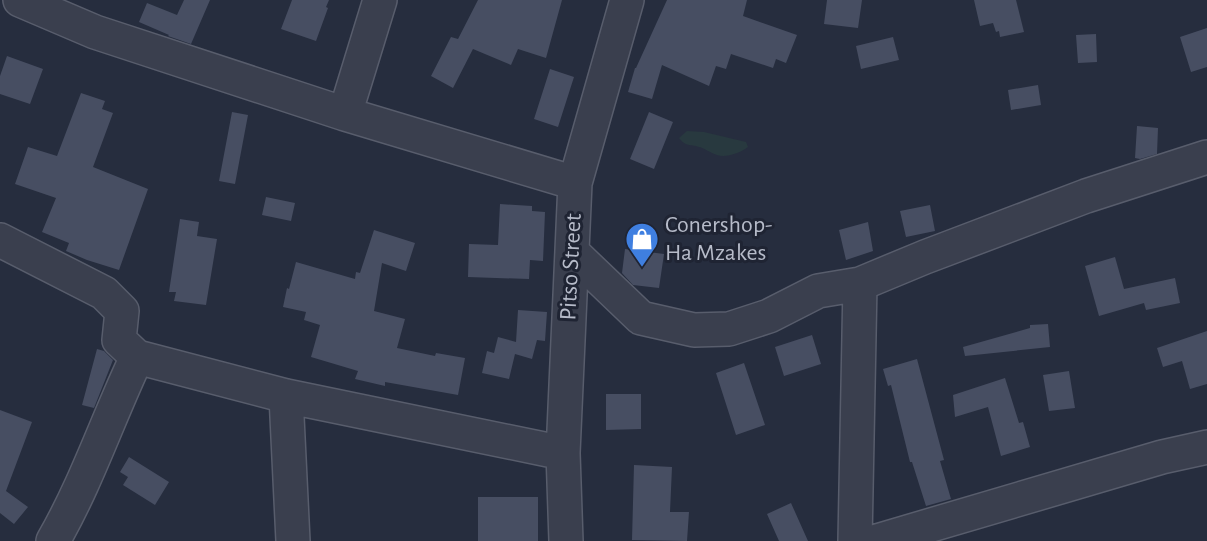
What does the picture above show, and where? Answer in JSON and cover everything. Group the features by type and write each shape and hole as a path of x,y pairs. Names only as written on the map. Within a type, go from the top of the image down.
{"street":[{"path":"20,0 95,32 345,114 575,183"},
{"path":"345,114 380,0"},
{"name":"Pitso Street","path":"566,541 562,453 575,183 627,0"},
{"path":"572,252 641,318 694,330 729,329 769,316 818,291 860,284 1086,196 1207,157"},
{"path":"0,240 104,293 122,311 118,340 137,357 286,396 562,453"},
{"path":"855,541 860,284"},
{"path":"53,541 68,515 137,357"},
{"path":"286,396 293,541"},
{"path":"877,541 1162,457 1207,447"}],"shaded area":[{"path":"687,131 704,132 746,142 748,147 733,154 717,155 684,143 679,138"}],"building":[{"path":"184,0 210,0 191,44 139,22 147,3 177,15"},
{"path":"292,0 329,0 316,41 281,29"},
{"path":"478,0 562,0 546,58 518,49 511,65 473,49 453,88 431,76 451,37 458,39"},
{"path":"667,0 747,0 743,16 797,35 786,63 776,59 773,68 731,54 726,69 716,66 709,86 662,65 652,99 628,92 635,68"},
{"path":"827,0 862,0 858,28 824,24"},
{"path":"974,0 1016,0 1024,32 1000,37 993,23 980,26"},
{"path":"1207,28 1207,67 1191,72 1180,37"},
{"path":"1096,34 1097,62 1078,63 1076,35"},
{"path":"893,37 899,60 861,69 856,46"},
{"path":"7,56 43,69 30,104 0,94 0,76"},
{"path":"550,69 574,77 558,127 534,119"},
{"path":"1038,85 1041,105 1011,110 1008,90"},
{"path":"81,93 105,101 102,109 113,113 93,167 148,189 119,270 66,251 69,243 42,232 56,198 15,184 28,147 57,156"},
{"path":"232,112 248,115 235,184 219,181"},
{"path":"649,112 673,122 654,169 630,159"},
{"path":"1137,126 1158,128 1157,154 1140,159 1135,158"},
{"path":"266,197 295,203 291,221 262,215"},
{"path":"500,204 532,206 532,211 545,212 543,261 530,260 529,279 468,277 469,244 498,245"},
{"path":"930,205 935,231 906,237 900,211"},
{"path":"180,219 199,222 197,236 217,239 206,305 174,301 176,292 169,292"},
{"path":"868,222 873,251 846,260 839,230"},
{"path":"374,230 415,243 406,271 382,263 374,311 405,319 397,348 435,356 436,353 465,358 458,395 385,382 385,386 355,379 358,371 311,357 320,325 304,320 306,312 283,307 296,262 355,279 356,272 360,273"},
{"name":"Conershop- Ha Mzakes","path":"625,249 664,254 659,288 633,285 622,273"},
{"path":"1115,257 1124,289 1175,278 1180,303 1146,310 1144,303 1099,316 1085,266"},
{"path":"518,310 547,312 545,341 537,340 532,359 515,354 509,379 482,373 487,351 494,353 498,337 516,342"},
{"path":"1048,324 1050,347 965,356 963,347 1030,328 1030,325"},
{"path":"1207,331 1207,384 1190,389 1182,361 1163,367 1157,348"},
{"path":"812,335 821,364 784,376 775,347"},
{"path":"97,349 104,351 113,360 94,408 82,405"},
{"path":"917,359 944,460 940,461 951,499 926,506 912,462 910,462 891,385 888,386 883,369"},
{"path":"744,363 765,425 736,435 716,373"},
{"path":"1069,371 1075,408 1049,411 1043,375"},
{"path":"1005,378 1019,423 1023,422 1030,447 1001,456 988,407 955,417 953,395"},
{"path":"606,394 641,394 641,429 606,430"},
{"path":"0,410 32,422 6,491 28,507 14,524 0,513"},
{"path":"129,457 169,482 155,505 123,485 128,477 120,472"},
{"path":"634,465 672,467 670,512 689,512 687,541 632,540"},
{"path":"478,497 538,497 538,541 478,541"},
{"path":"791,503 808,541 779,541 767,514"}],"place":[{"name":"Conershop- Ha Mzakes","path":"642,268"}]}
